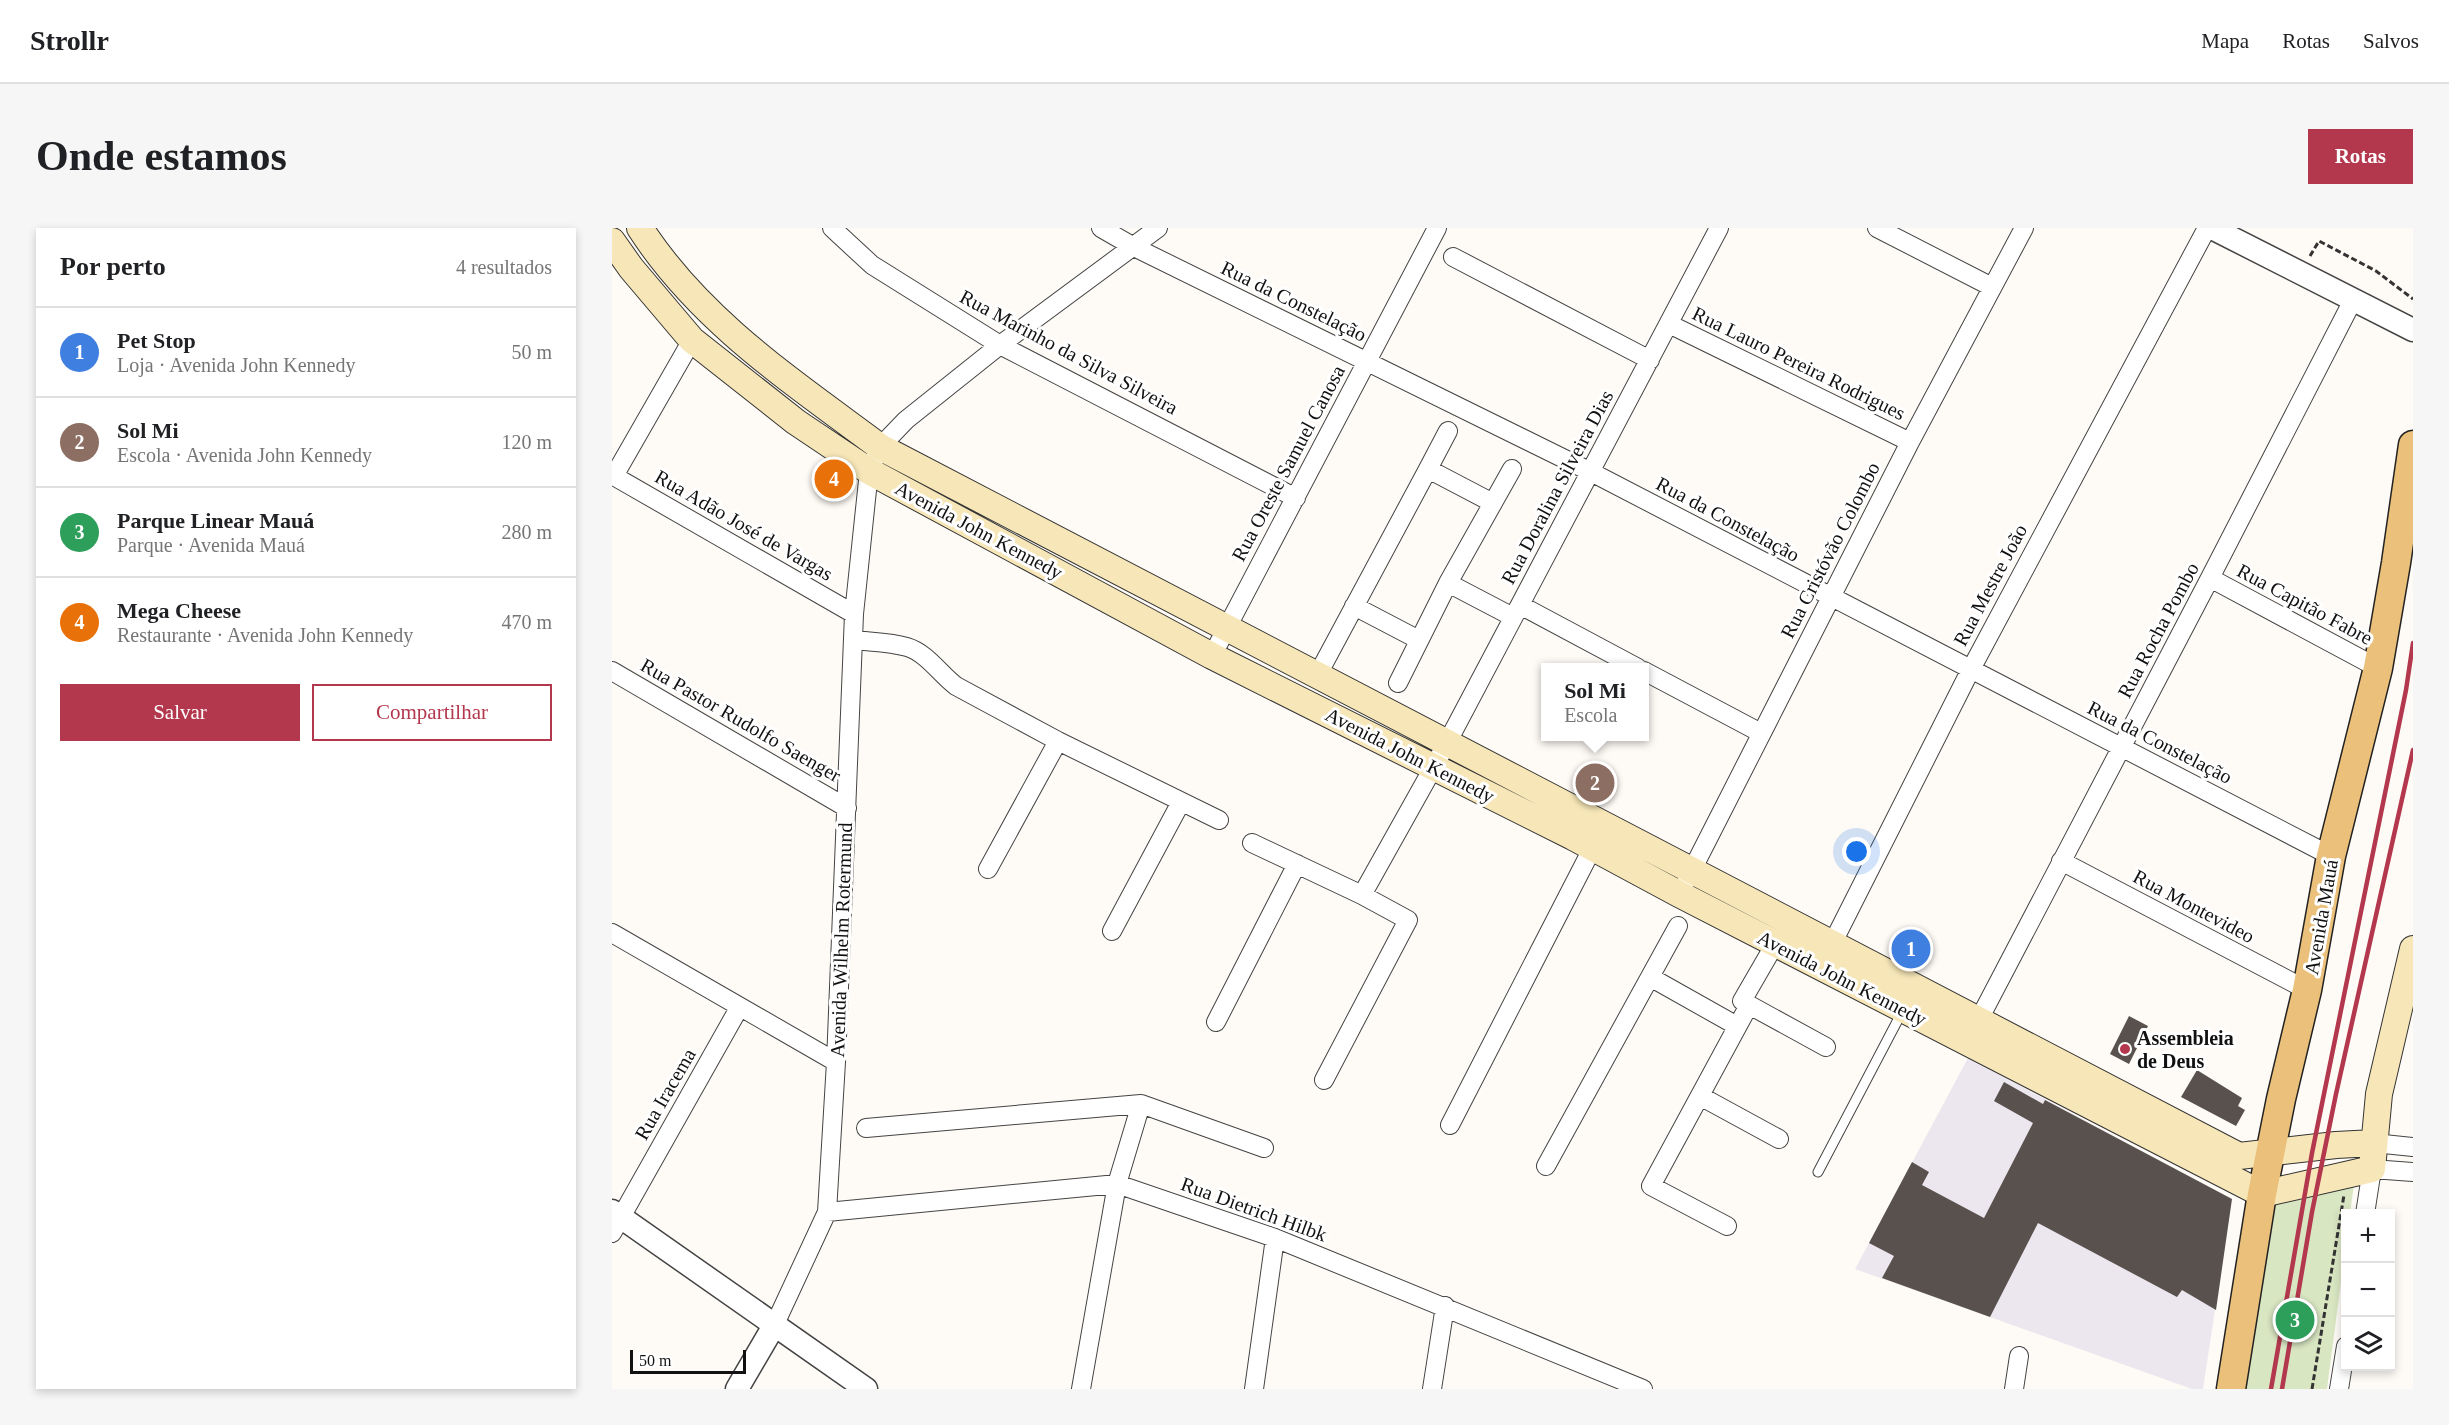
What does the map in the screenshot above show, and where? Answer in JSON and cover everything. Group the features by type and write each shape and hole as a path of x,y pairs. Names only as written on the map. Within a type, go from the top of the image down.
{"main road":[{"name":"Avenida John Kennedy","path":"640,228 657,255 706,310 759,357 880,447 1225,629 1608,825 1691,872 1832,944 1973,1032 2262,1194"},
{"name":"Avenida John Kennedy","path":"612,242 692,340 796,422 869,471 1212,656 1593,847 1903,1010 1973,1032 2239,1156 2374,1143"},
{"name":"Avenida Mauá","path":"2231,1389 2270,1153 2307,990 2331,856 2378,668 2397,563 2413,446"},
{"path":"2262,1194 2360,1172 2374,1143 2379,1094 2413,948"}],"street":[{"name":"Rua Marinho da Silva Silveira","path":"832,228 872,265 1000,345 1296,498"},
{"name":"Rua da Constelação","path":"1101,228 1134,247 1591,472 2331,856"},
{"name":"Avenida Wilhelm Rotermund","path":"737,1389 775,1324 827,1212 836,1062 854,614 869,471 880,447 906,420 1000,345 1158,228"},
{"name":"Rua Oreste Samuel Canosa","path":"1212,656 1437,228"},
{"name":"Rua Doralina Silveira Dias","path":"1362,895 1447,743 1719,228"},
{"path":"1877,228 1992,287"},
{"name":"Rua Cristóvão Colombo","path":"1679,894 1910,442 2024,228"},
{"name":"Rua Mestre João","path":"1820,967 1970,670 2206,228"},
{"path":"2212,228 2413,330"},
{"path":"1454,257 1650,360"},
{"name":"Rua Rocha Pombo","path":"1973,1032 2211,578 2353,300"},
{"name":"Rua Lauro Pereira Rodrigues","path":"1669,324 1910,442"},
{"path":"613,475 692,340"},
{"path":"1317,676 1448,431"},
{"path":"1428,469 1493,503"},
{"path":"1398,683 1448,583 1512,469"},
{"name":"Rua Adão José de Vargas","path":"613,475 854,614"},
{"name":"Rua Capitão Fabre","path":"2211,578 2378,668"},
{"path":"1448,583 1516,611 1627,663"},
{"path":"1354,606 1419,640"},
{"path":"854,640 908,647 956,686 1058,741 1219,820"},
{"name":"Rua Pastor Rudolfo Saenger","path":"612,672 847,808"},
{"path":"1649,674 1761,733"},
{"path":"988,869 1058,741"},
{"path":"1112,931 1181,802"},
{"path":"1252,843 1362,895 1408,920 1324,1080"},
{"path":"1450,1125 1593,847"},
{"name":"Rua Montevideo","path":"2061,861 2307,990"},
{"path":"1216,1022 1297,864"},
{"path":"1546,1166 1678,926"},
{"path":"612,933 836,1062"},
{"path":"1775,944 1742,1001 1826,1047"},
{"path":"1650,977 1737,1026"},
{"path":"1727,1226 1651,1186 1749,1005"},
{"name":"Rua Iracema","path":"615,1220 740,1008"},
{"path":"1700,1096 1779,1139"},
{"path":"1081,1389 1117,1184 1141,1104"},
{"path":"866,1128 1141,1104 1264,1148"},
{"path":"2374,1143 2413,1147"},
{"path":"2364,1209 2360,1172 2413,1172"},
{"name":"Rua Dietrich Hilbk","path":"827,1212 1117,1184 1275,1238 1640,1388"},
{"path":"615,1220 775,1324 866,1389"},
{"path":"1254,1389 1275,1238"},
{"path":"1432,1389 1445,1306"},
{"path":"2014,1389 2019,1356"},
{"path":"2339,1389 2342,1371"}],"lane":[{"path":"1818,1172 1903,1010"}],"path":[{"path":"2300,273 2319,241 2376,271 2413,299"},
{"path":"2312,1389 2360,1172"}],"shaded area":[{"path":"1968,1058 2232,1199 2203,1389 2192,1389 1855,1269"}],"green space":[{"path":"2354,1185 2351,1209 2341,1209 2341,1282 2327,1389 2244,1389 2271,1206 2276,1197"}],"building":[{"path":"2129,1016 2148,1026 2129,1064 2110,1054"},
{"path":"2197,1070 2242,1098 2238,1106 2245,1110 2236,1126 2181,1097"},
{"path":"2004,1082 2043,1104 2045,1100 2232,1199 2216,1310 2182,1290 2177,1297 2038,1223 1990,1317 1882,1278 1894,1256 1869,1243 1912,1162 1929,1172 1922,1185 1984,1218 2033,1123 1994,1101"}],"railway":[{"path":"2271,1389 2312,1153 2406,690 2413,643"},
{"path":"2282,1389 2312,1212 2336,1094 2413,750"}],"place":[{"name":"Mega Cheese","path":"834,479"},
{"name":"Sol Mi","path":"1595,783"},
{"name":"Pet Stop","path":"1911,949"},
{"name":"Assembleia de Deus","path":"2125,1049"},
{"name":"Parque Linear Mauá","path":"2295,1320"}]}
